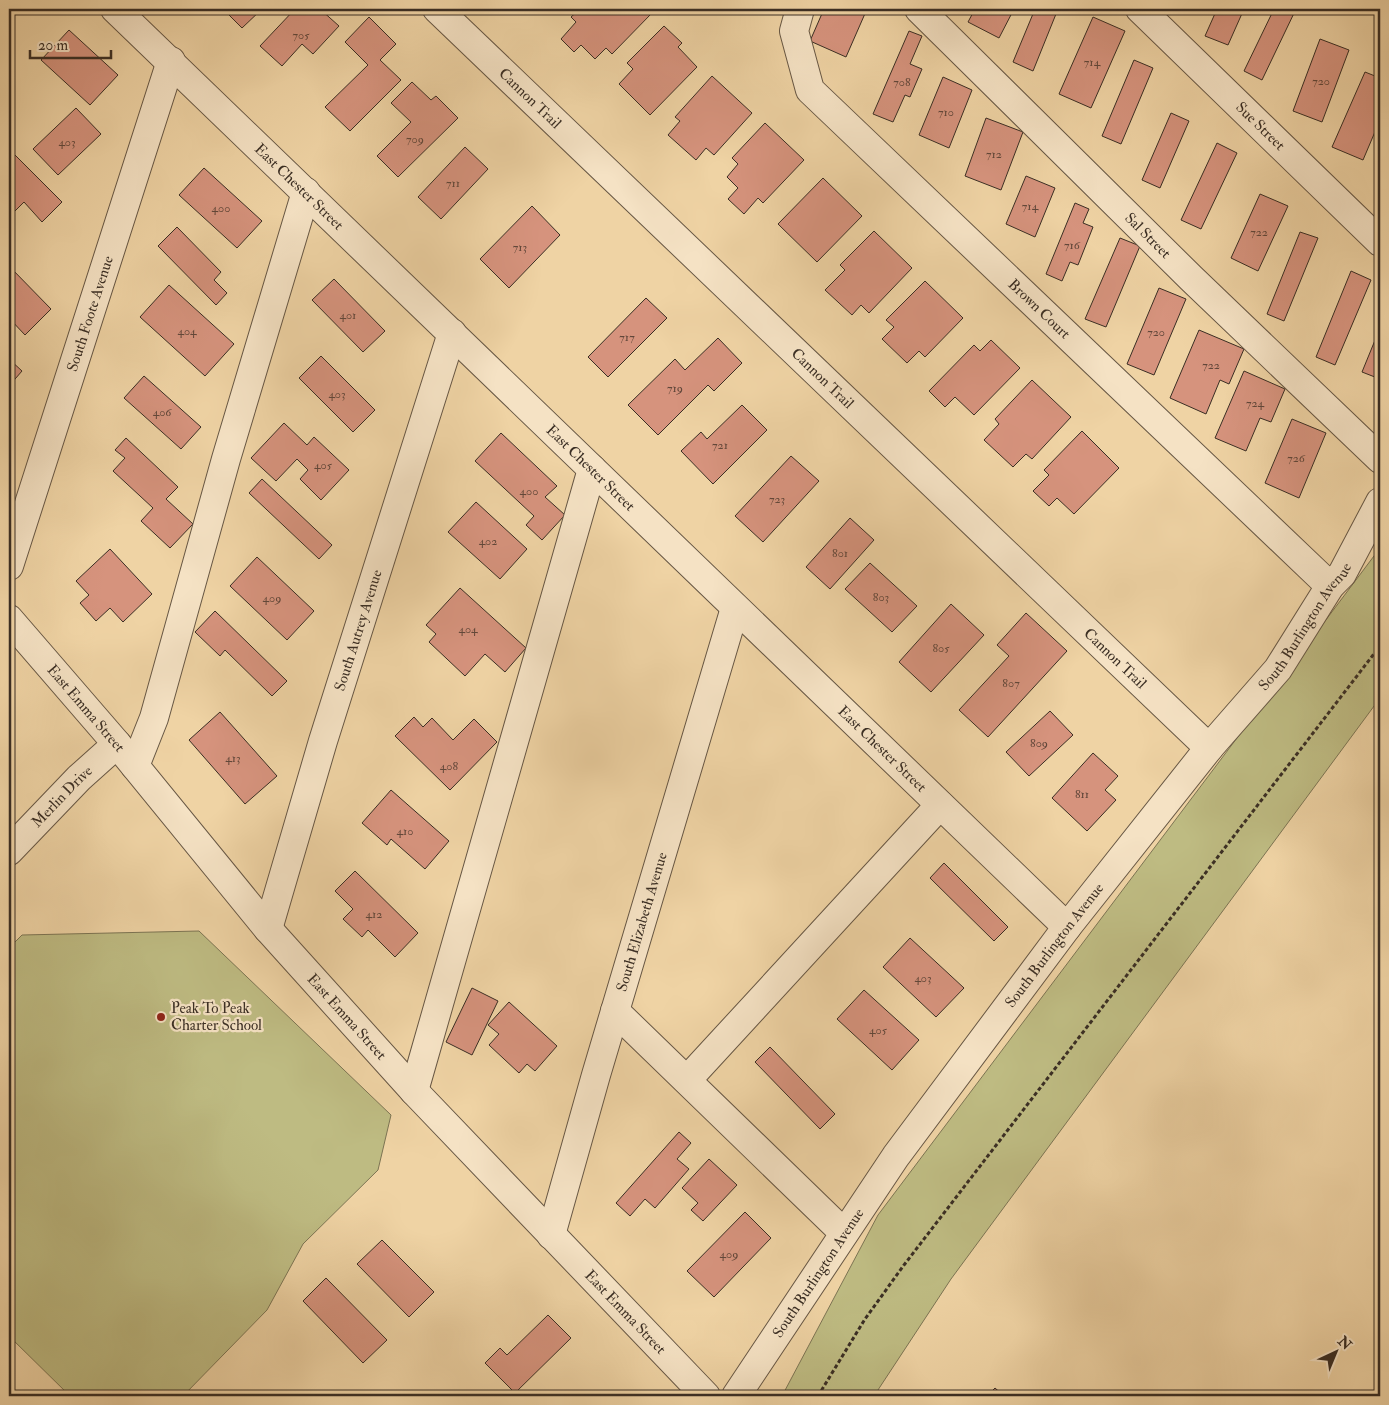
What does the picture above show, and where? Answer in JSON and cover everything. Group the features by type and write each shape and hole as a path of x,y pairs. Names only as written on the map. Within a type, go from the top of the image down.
{"street":[{"name":"East Chester Street","path":"115,9 1067,928"},
{"name":"Cannon Trail","path":"437,9 1209,748"},
{"name":"Brown Court","path":"800,9 794,31 810,90 1330,586"},
{"name":"Sal Street","path":"918,9 1191,278 1380,459"},
{"name":"Sue Street","path":"1140,9 1380,242"},
{"name":"South Foote Avenue","path":"9,566 170,61"},
{"path":"135,766 154,718 226,459 306,192"},
{"name":"South Autrey Avenue","path":"268,929 323,741 452,333"},
{"path":"414,1091 592,469"},
{"name":"South Burlington Avenue","path":"736,1396 896,1156 1067,928 1209,748 1278,669 1330,586 1342,574 1380,502"},
{"name":"South Elizabeth Avenue","path":"551,1235 615,1011 735,608"},
{"name":"East Emma Street","path":"9,619 117,744 268,929 414,1091 706,1396"},
{"name":"Merlin Drive","path":"9,851 80,778 117,744"},
{"path":"687,1080 940,805"},
{"path":"615,1011 844,1233"}],"path":[{"path":"818,1396 865,1319 904,1265 1380,646"}],"shaded area":[{"path":"1380,548 1380,698 951,1279 874,1396 782,1396 878,1215"},
{"name":"Peak To Peak Charter School","path":"199,931 391,1115 378,1170 303,1244 267,1310 183,1396 70,1396 9,1336 9,948 22,935"}],"building":[{"path":"223,9 262,9 242,28"},
{"path":"295,9 320,9 339,26 313,54 302,44 282,66 260,46"},
{"path":"580,9 646,9 651,14 612,54 606,48 595,59 581,45 574,52 561,39 576,22 571,17"},
{"path":"824,9 867,9 846,57 810,41"},
{"path":"975,9 1014,9 999,38 968,22"},
{"path":"1035,9 1058,9 1033,71 1013,62"},
{"path":"1217,9 1244,9 1228,45 1205,36"},
{"path":"1274,9 1296,9 1262,80 1244,71"},
{"path":"369,17 396,44 380,60 401,80 350,131 325,107 368,65 345,42"},
{"path":"1093,17 1125,31 1091,108 1059,94"},
{"path":"664,26 682,43 678,47 697,67 650,115 619,84 633,69 627,63"},
{"path":"69,30 118,75 90,105 41,60"},
{"path":"909,31 922,36 910,64 922,69 910,97 905,95 893,122 873,114"},
{"path":"1320,39 1349,50 1322,122 1293,111"},
{"path":"1134,60 1153,68 1121,144 1102,136"},
{"path":"1365,72 1380,78 1380,120 1363,160 1332,147"},
{"path":"712,76 752,113 714,155 706,148 696,160 668,135 680,121 675,117"},
{"path":"943,77 972,90 949,148 919,135"},
{"path":"412,82 431,100 436,96 458,118 398,177 377,156 411,122 391,103"},
{"path":"76,108 101,134 58,175 33,149"},
{"path":"1171,113 1189,121 1160,188 1142,180"},
{"path":"986,118 1023,132 1001,190 965,176"},
{"path":"765,123 804,160 763,203 758,198 744,214 728,199 738,188 727,177 738,164 732,158"},
{"path":"1217,143 1237,153 1201,229 1181,220"},
{"path":"465,147 488,169 441,219 418,197"},
{"path":"13,153 62,202 42,222 24,202 9,217 9,157"},
{"path":"204,168 262,221 237,248 179,195"},
{"path":"1026,176 1055,188 1035,237 1006,224"},
{"path":"823,178 862,216 817,262 778,224"},
{"path":"1260,194 1288,206 1258,271 1231,258"},
{"path":"1075,203 1089,209 1083,223 1093,227 1078,265 1070,262 1062,281 1046,274"},
{"path":"532,206 560,235 509,288 480,259"},
{"path":"177,227 221,272 214,280 227,293 216,305 158,246"},
{"path":"874,231 912,268 869,313 861,305 852,315 825,290 845,270 840,265"},
{"path":"1300,232 1318,238 1284,321 1267,314"},
{"path":"1120,238 1140,246 1106,327 1085,319"},
{"path":"9,266 51,309 25,335 9,318"},
{"path":"1351,271 1371,280 1335,365 1316,357"},
{"path":"334,279 385,331 363,352 312,300"},
{"path":"925,281 963,318 925,357 919,351 907,363 882,339 894,327 886,320"},
{"path":"169,285 234,344 205,376 140,317"},
{"path":"1159,288 1186,299 1154,375 1127,364"},
{"path":"646,298 667,318 608,377 588,357"},
{"path":"1380,328 1380,379 1362,372"},
{"path":"1199,330 1244,349 1229,384 1220,380 1206,414 1170,398"},
{"path":"718,338 742,363 714,391 708,385 658,435 628,405 675,359 685,370"},
{"path":"991,340 1020,368 974,415 955,397 945,407 929,391 974,345 980,351"},
{"path":"321,356 375,410 353,432 299,378"},
{"path":"9,359 22,371 9,386"},
{"path":"1244,371 1285,389 1271,422 1260,418 1246,451 1215,438"},
{"path":"144,376 201,427 181,449 124,398"},
{"path":"1032,380 1071,417 1032,459 1026,454 1013,467 984,440 999,424 995,419"},
{"path":"742,405 767,430 713,484 681,451 701,432 707,439"},
{"path":"1292,419 1326,433 1299,498 1265,483"},
{"path":"284,423 307,445 314,437 349,470 321,500 300,479 308,470 297,459 276,481 251,458"},
{"path":"1082,431 1119,468 1074,514 1057,498 1049,506 1033,491 1049,475 1044,470"},
{"path":"501,433 557,486 545,497 565,515 542,540 526,525 534,516 475,461"},
{"path":"126,438 178,487 166,499 193,524 170,548 141,521 153,508 113,471 125,458 115,450"},
{"path":"791,456 819,481 763,542 735,516"},
{"path":"262,479 332,545 319,559 249,493"},
{"path":"476,502 527,549 500,579 448,532"},
{"path":"850,518 874,540 830,589 806,567"},
{"path":"110,549 152,594 123,622 110,608 96,621 80,603 89,595 76,581"},
{"path":"257,557 314,611 287,640 230,586"},
{"path":"870,563 917,606 892,632 845,589"},
{"path":"460,588 526,648 505,672 485,654 465,676 429,642 436,634 426,625"},
{"path":"951,604 984,635 931,692 899,662"},
{"path":"215,611 287,681 272,696 225,650 220,656 195,632"},
{"path":"1026,613 1067,651 988,737 959,710 1009,656 997,645"},
{"path":"1050,711 1073,735 1029,776 1006,752"},
{"path":"220,712 277,776 245,804 189,740"},
{"path":"414,717 423,727 432,718 453,740 474,719 497,742 450,790 395,736"},
{"path":"1093,753 1118,776 1105,790 1116,800 1087,831 1052,798"},
{"path":"391,790 449,841 425,869 391,839 387,845 362,823"},
{"path":"944,863 1008,927 994,941 930,878"},
{"path":"355,871 418,933 395,957 368,930 362,937 343,919 353,909 335,891"},
{"path":"910,938 964,988 936,1017 883,967"},
{"path":"472,988 498,1001 472,1055 446,1042"},
{"path":"864,990 919,1040 892,1070 837,1019"},
{"path":"509,1002 557,1046 535,1071 527,1064 519,1073 489,1045 499,1034 488,1025"},
{"path":"770,1047 835,1114 820,1129 755,1062"},
{"path":"679,1132 691,1143 677,1159 689,1169 655,1208 645,1199 630,1216 616,1203"},
{"path":"709,1159 737,1185 703,1221 691,1210 698,1203 682,1188"},
{"path":"745,1212 771,1238 714,1297 687,1271"},
{"path":"382,1240 434,1292 409,1317 357,1264"},
{"path":"326,1278 387,1340 363,1363 303,1301"},
{"path":"548,1315 571,1338 515,1393 485,1363 500,1348 507,1355"},
{"path":"995,1388 1004,1396 987,1396"}],"place":[{"name":"Peak To Peak Charter School","path":"161,1017"}]}
